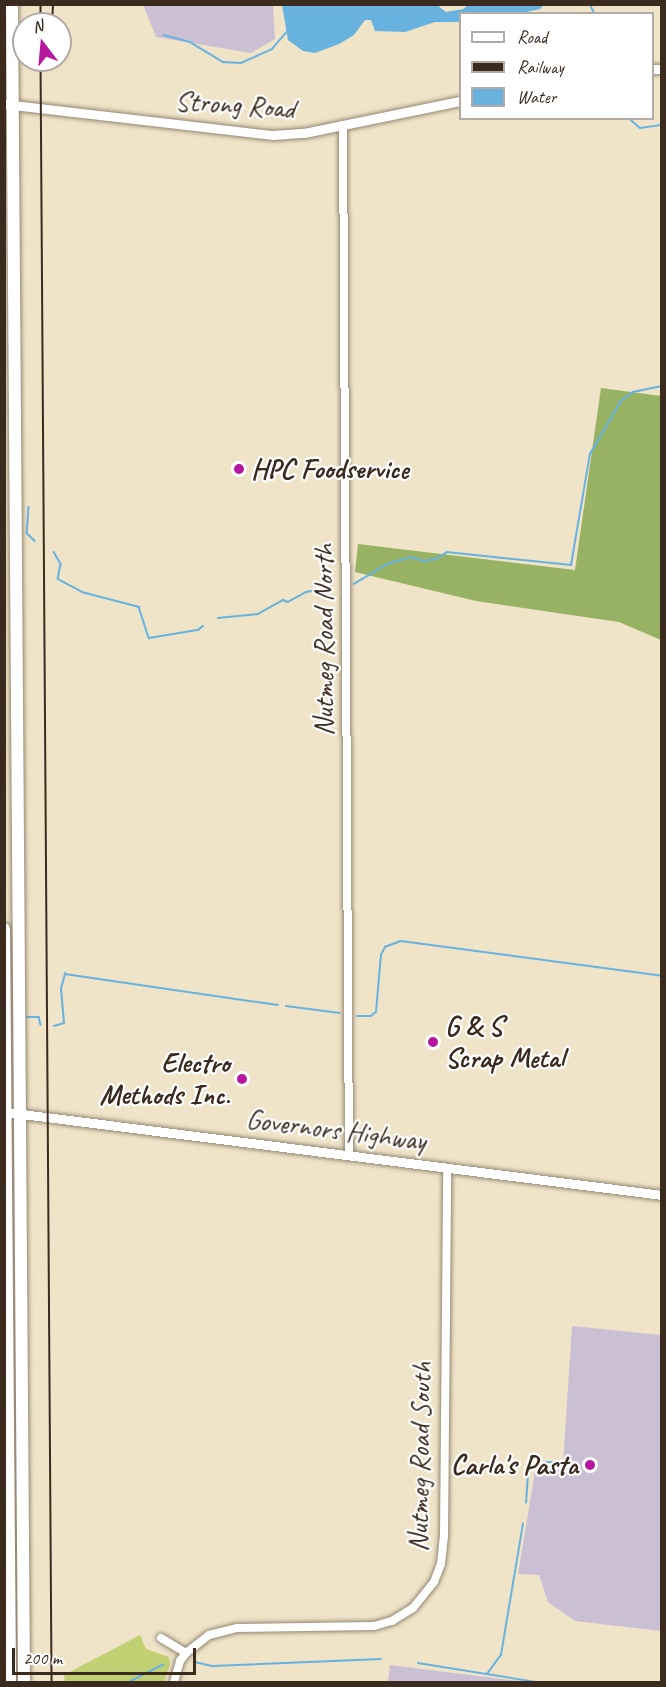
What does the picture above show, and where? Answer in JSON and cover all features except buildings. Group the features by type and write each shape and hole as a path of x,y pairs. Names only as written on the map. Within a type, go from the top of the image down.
{"highway":[{"path":"12,4 9,104 10,603 19,1114 24,1683"},
{"path":"4,929 7,1641 10,1683"}],"street":[{"name":"Strong Road","path":"9,104 255,135 290,135 459,101"},
{"name":"Nutmeg Road North","path":"343,125 349,1154"},
{"name":"Governors Highway","path":"5,1112 662,1195"},
{"name":"Nutmeg Road South","path":"186,1653 209,1635 229,1629 360,1628 385,1624 413,1608 434,1582 443,1551 447,1168"},
{"path":"6,1362 21,1364"},
{"path":"161,1638 186,1653 180,1661 174,1683"},
{"path":"7,1641 23,1641"}],"shaded area":[{"path":"143,5 273,5 275,39 251,53 156,37"},
{"path":"572,1326 661,1335 661,1631 575,1621 548,1602 539,1575 518,1574 535,1471 563,1464"},
{"path":"390,1665 519,1681 520,1682 388,1682"}],"green space":[{"path":"601,388 661,396 661,640 619,622 476,601 355,572 358,544 575,570"},
{"path":"140,1635 146,1649 169,1657 170,1664 164,1682 65,1682 64,1675"}],"water":[{"path":"282,5 437,5 446,12 463,9 468,5 544,5 540,9 526,12 459,12 459,22 435,22 405,32 375,31 371,20 365,20 354,35 339,44 315,53 303,51 288,40"}],"waterway":[{"path":"590,4 594,12"},
{"path":"164,35 190,42 223,62 241,63 272,49 287,32"},
{"path":"631,120 640,128 662,125"},
{"path":"354,584 387,564 411,557 424,561 436,559 447,552 571,565 590,454 621,401 633,392 662,386"},
{"path":"29,507 27,533 35,541"},
{"path":"54,552 61,564 58,579 82,592 139,607 149,638 198,630 203,626"},
{"path":"218,618 258,614 283,600 288,602 306,592 324,589"},
{"path":"357,1016 371,1016 376,1012 381,955 385,947 401,941 662,976"},
{"path":"54,1026 64,1023 61,989 65,974 278,1005"},
{"path":"286,1006 340,1013"},
{"path":"27,1017 39,1017 41,1025"},
{"path":"526,1503 528,1476 532,1467 540,1462 556,1462"},
{"path":"487,1674 501,1655 523,1524"},
{"path":"195,1662 213,1666 381,1659"},
{"path":"418,1663 537,1682"},
{"path":"129,1682 163,1665"}],"railway":[{"path":"41,4 41,12"},
{"path":"53,4 53,12"},
{"path":"41,72 52,1682"}],"place":[{"name":"HPC Foodservice","path":"239,469"},
{"name":"G & S Scrap Metal","path":"433,1042"},
{"name":"Electro Methods Inc.","path":"242,1079"},
{"name":"Carla's Pasta","path":"590,1465"}]}
